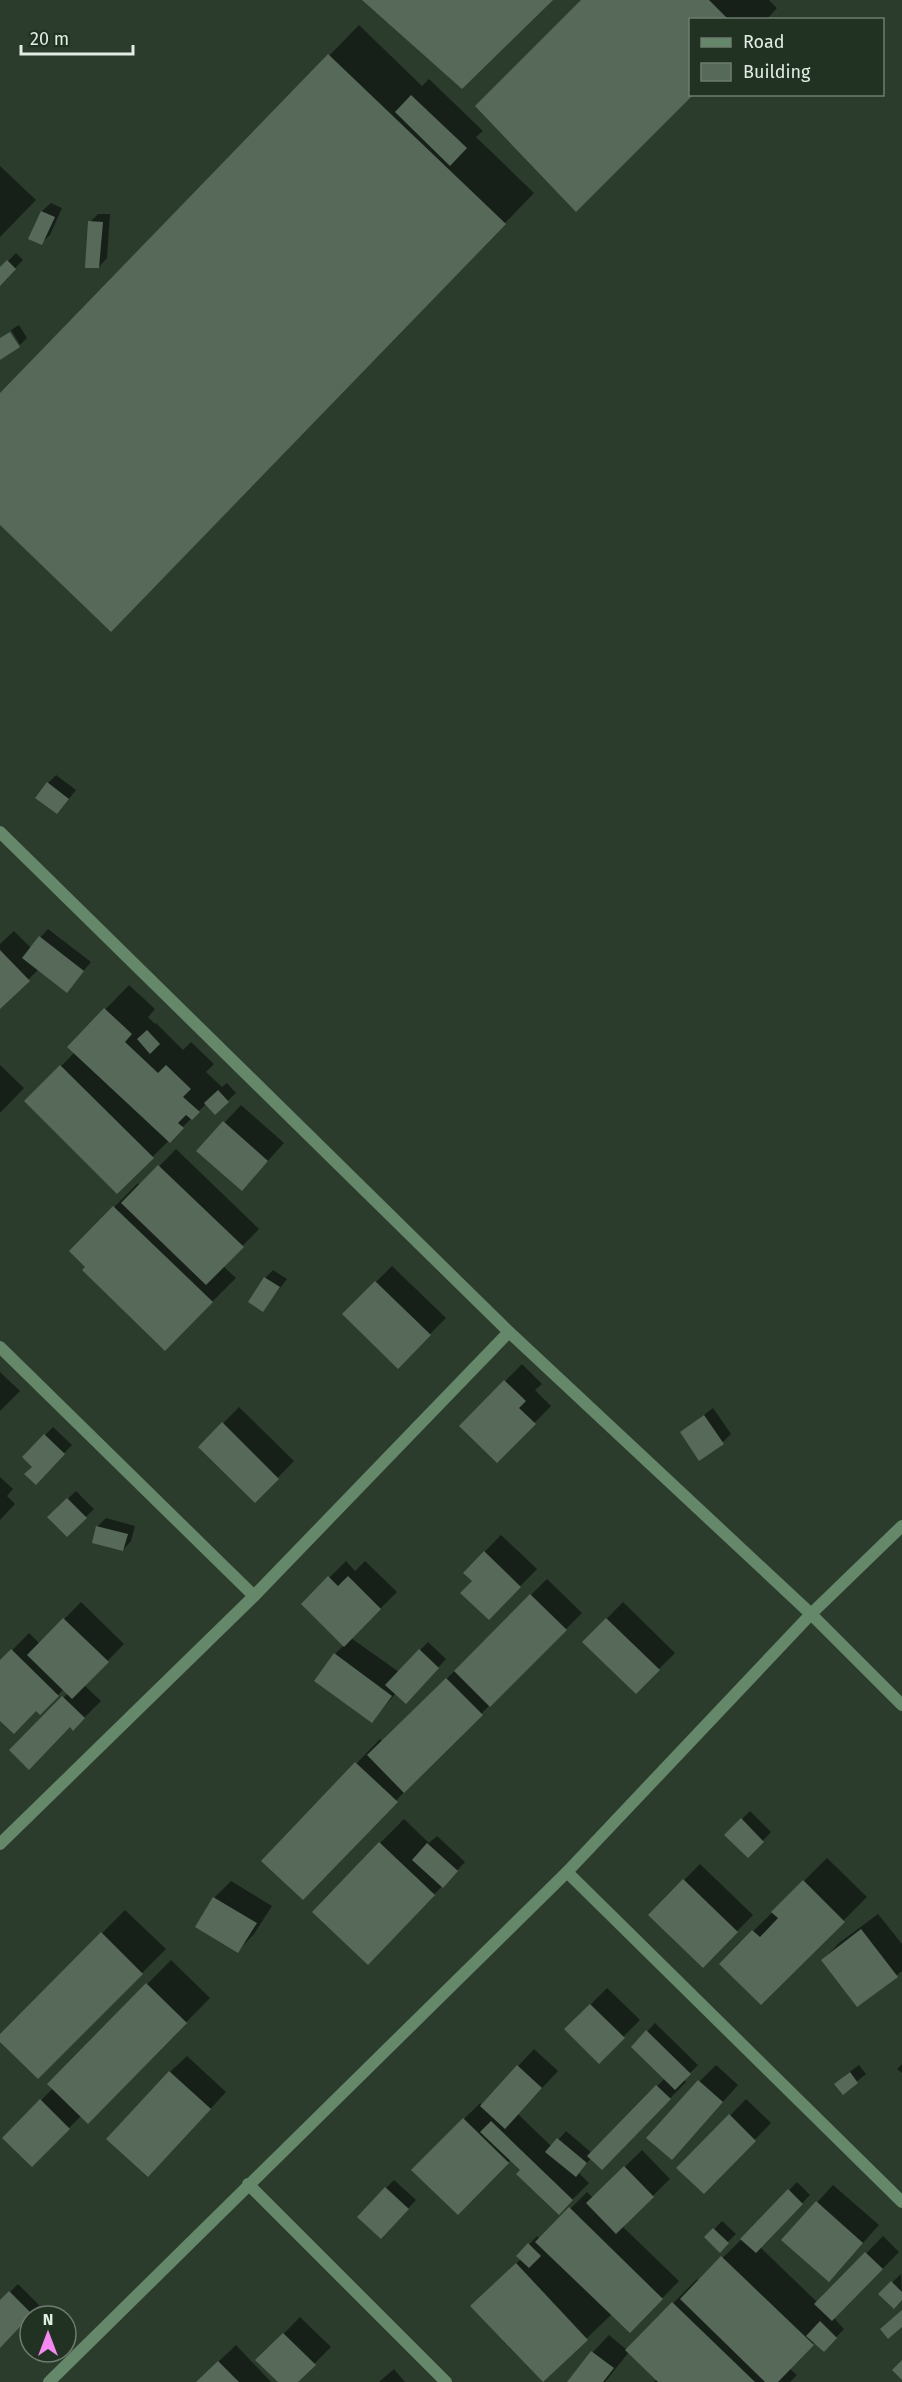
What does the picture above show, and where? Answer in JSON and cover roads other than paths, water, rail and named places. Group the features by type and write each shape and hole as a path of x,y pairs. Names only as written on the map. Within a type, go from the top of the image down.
{"street":[{"path":"0,832 509,1332 811,1614 902,1705"},
{"path":"0,1844 254,1596 509,1332"},
{"path":"0,1347 254,1596"},
{"path":"49,2382 567,1872 811,1614 902,1526"},
{"path":"567,1872 902,2202"},
{"path":"248,2184 446,2382"}]}
